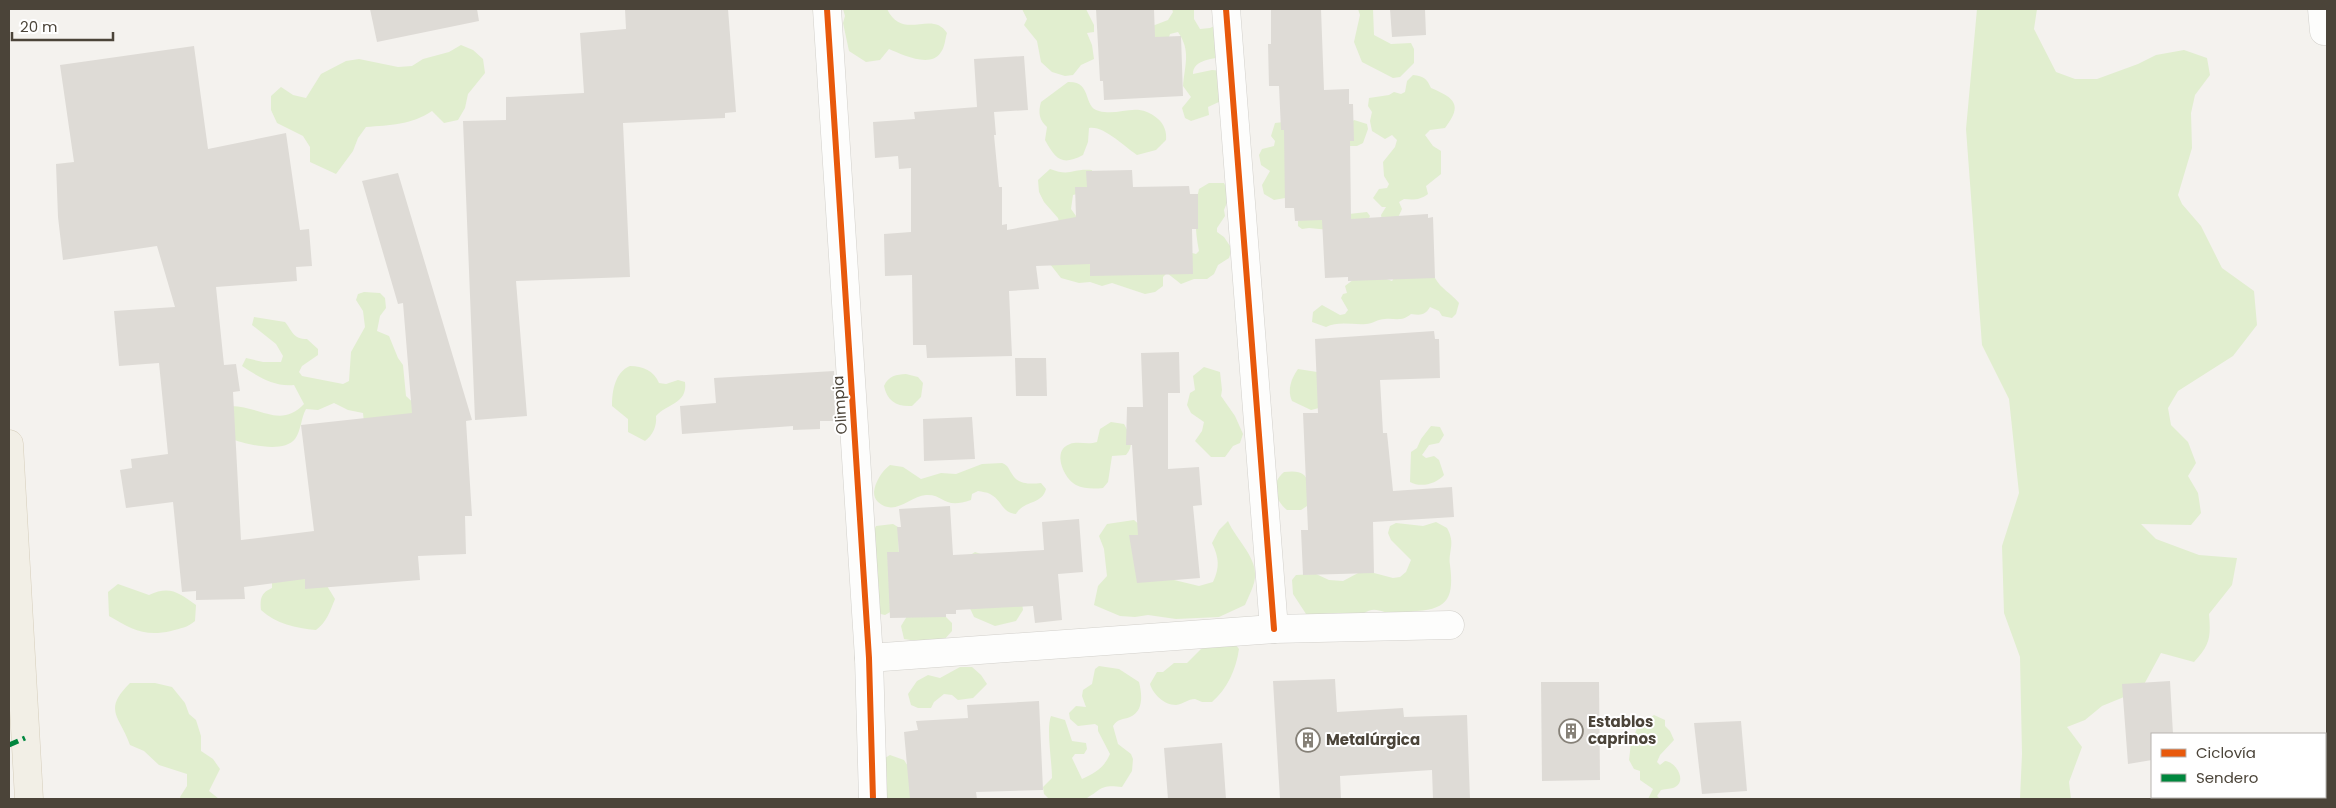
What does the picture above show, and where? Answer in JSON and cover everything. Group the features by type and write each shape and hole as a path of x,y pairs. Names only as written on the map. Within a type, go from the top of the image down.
{"main road":[{"path":"9,444 29,799"}],"street":[{"name":"Olimpia","path":"827,9 869,658 873,799"},
{"path":"1226,9 1274,630"},
{"path":"869,658 1274,630 1450,624"}],"green space":[{"path":"843,9 887,9 894,19 901,23 941,26 947,33 943,48 936,57 923,60 889,49 880,60 866,62 849,51 843,23 845,16"},
{"path":"1022,9 1086,9 1094,25 1094,32 1087,33 1092,45 1094,59 1081,65 1073,75 1065,76 1052,72 1041,62 1037,41 1024,25 1027,19"},
{"path":"1172,9 1194,9 1194,19 1200,29 1210,28 1219,24 1226,56 1196,65 1193,74 1212,70 1224,71 1221,101 1208,107 1209,115 1191,121 1185,118 1182,108 1191,97 1183,86 1186,58 1185,45 1178,32 1170,34 1167,43 1156,44 1147,28 1168,20 1173,12"},
{"path":"1358,9 1373,9 1374,35 1391,44 1411,43 1414,49 1414,63 1400,77 1393,78 1362,62 1354,42 1360,15"},
{"path":"1977,9 2037,9 2034,29 2056,72 2075,79 2097,79 2138,64 2156,55 2184,50 2207,58 2210,75 2195,95 2191,113 2192,148 2178,195 2182,204 2201,226 2222,268 2254,291 2257,325 2233,356 2178,391 2168,408 2171,425 2188,442 2196,463 2188,476 2198,493 2201,513 2191,525 2141,524 2156,539 2199,555 2237,558 2232,585 2209,614 2210,629 2208,640 2203,651 2194,662 2161,653 2141,690 2102,706 2085,720 2067,727 2082,747 2069,782 2071,799 2020,799 2022,754 2020,657 2004,613 2002,546 2019,493 2009,399 1982,345 1966,129"},
{"path":"461,45 473,50 483,59 485,73 468,94 465,108 458,120 444,123 432,111 408,122 366,127 358,138 353,151 336,174 310,162 310,147 303,136 277,123 271,110 271,96 281,87 293,95 306,98 321,74 346,61 359,59 398,67 412,66 423,59 449,52"},
{"path":"1413,75 1425,78 1431,88 1451,99 1455,108 1451,120 1445,128 1430,130 1425,135 1433,146 1441,151 1441,174 1426,186 1428,194 1425,196 1417,199 1404,199 1399,202 1402,209 1395,224 1382,221 1381,215 1386,207 1382,207 1373,198 1379,189 1387,188 1389,184 1384,176 1383,162 1395,147 1397,140 1392,135 1385,139 1372,131 1370,121 1372,112 1368,106 1369,98 1389,95 1394,92 1401,94 1405,92 1407,81"},
{"path":"1068,82 1081,86 1090,105 1099,111 1136,110 1150,113 1163,126 1166,140 1156,150 1137,155 1107,133 1095,128 1089,128 1088,142 1083,155 1070,160 1060,159 1045,140 1047,127 1041,119 1040,109 1041,102"},
{"path":"1354,120 1367,124 1368,129 1363,143 1357,146 1336,146 1285,165 1285,198 1274,200 1264,194 1262,185 1270,171 1261,165 1259,155 1262,149 1274,146 1275,141 1271,136 1275,123 1284,122 1345,129"},
{"path":"1050,169 1063,172 1092,170 1092,184 1081,193 1073,195 1071,209 1076,216 1076,223 1196,254 1199,251 1196,204 1199,189 1209,183 1224,183 1230,195 1224,210 1225,216 1217,228 1217,232 1224,237 1232,249 1229,258 1218,265 1214,274 1207,279 1194,279 1181,284 1167,273 1163,277 1163,286 1155,292 1145,294 1112,283 1102,286 1090,282 1079,283 1061,278 1050,264 1062,232 1058,218 1044,202 1039,192 1038,180"},
{"path":"1367,212 1370,216 1368,221 1340,231 1302,229 1298,226 1298,221 1303,219"},
{"path":"1402,268 1435,278 1459,303 1456,314 1452,318 1442,316 1439,311 1430,307 1422,314 1411,314 1401,319 1382,319 1368,324 1340,324 1326,327 1312,322 1313,312 1322,305 1340,315 1345,314 1348,310 1341,298 1343,294 1347,293 1345,286 1362,273 1373,274 1392,281"},
{"path":"364,292 380,293 385,298 386,308 380,316 377,331 389,336 403,365 406,396 421,410 365,433 363,413 348,410 334,403 318,410 306,409 297,436 289,444 273,447 231,439 228,406 249,408 277,416 295,411 304,404 294,385 273,383 242,366 246,358 263,362 281,362 283,356 276,344 252,325 254,317 285,322 296,336 307,339 318,349 318,355 302,366 299,372 302,376 343,384 349,381 351,352 365,327 363,311 356,300 358,294"},
{"path":"630,366 648,370 659,383 666,384 678,380 685,382 683,395 656,416 654,430 645,441 628,432 628,419 612,406 615,383 621,373"},
{"path":"1204,367 1220,372 1221,396 1235,416 1243,434 1240,443 1233,446 1225,457 1211,457 1195,441 1202,431 1204,422 1191,413 1187,405 1190,393 1195,390 1193,376"},
{"path":"1298,369 1317,372 1323,407 1311,410 1292,401 1290,385"},
{"path":"906,374 918,377 923,383 921,397 912,406 894,402 888,396 884,386 886,382 896,375"},
{"path":"1111,422 1124,424 1131,440 1129,451 1126,455 1112,456 1108,482 1103,488 1089,488 1076,485 1067,477 1064,471 1060,458 1061,452 1064,447 1070,444 1097,442 1100,429"},
{"path":"1431,426 1440,427 1444,435 1439,443 1429,445 1422,455 1426,458 1434,456 1439,460 1444,475 1437,481 1428,484 1414,484 1410,482 1411,452 1417,448"},
{"path":"1002,463 1021,482 1041,483 1046,489 1041,498 1024,506 1016,514 1005,509 994,497 986,492 978,491 972,494 971,500 962,503 949,503 932,495 920,496 896,507 884,506 874,496 877,481 890,465 903,467 921,479 941,473 956,474 982,464"},
{"path":"1293,471 1300,473 1307,479 1307,506 1301,510 1287,510 1277,496 1277,481 1284,472"},
{"path":"1134,520 1144,529 1166,578 1199,586 1213,582 1218,562 1212,543 1219,530 1228,521 1247,550 1254,566 1254,583 1245,605 1219,617 1176,619 1148,615 1135,617 1120,616 1094,605 1098,586 1107,576 1104,549 1099,536 1107,524"},
{"path":"1436,522 1447,528 1451,539 1451,585 1450,593 1443,604 1428,610 1414,611 1401,615 1371,610 1363,614 1308,617 1293,594 1292,580 1296,575 1316,574 1329,580 1343,581 1360,572 1374,573 1393,578 1400,577 1406,572 1411,560 1391,540 1388,533 1390,526 1396,523 1423,526"},
{"path":"893,524 898,527 899,557 892,611 885,615 872,612 867,545 876,526"},
{"path":"975,552 981,554 1022,603 1023,610 1016,621 995,626 974,617 968,604 969,556"},
{"path":"278,569 324,581 335,599 326,620 316,630 301,628 273,619 261,610 262,596 272,588 272,576"},
{"path":"118,584 149,595 163,591 179,594 196,605 195,621 184,628 161,633 138,631 124,625 109,616 108,592"},
{"path":"909,613 946,617 952,623 952,631 943,641 904,639 901,626"},
{"path":"1221,640 1235,644 1239,649 1230,679 1212,702 1202,702 1195,699 1172,705 1156,695 1150,684 1157,672 1163,672 1174,663 1187,663 1202,648"},
{"path":"1099,666 1119,669 1139,682 1141,702 1138,711 1130,717 1119,720 1113,726 1118,744 1131,754 1133,759 1132,771 1122,787 1105,787 1085,799 1072,801 1048,798 1044,794 1043,787 1052,778 1049,737 1051,716 1065,720 1072,741 1086,743 1087,749 1084,754 1075,754 1072,758 1082,779 1099,769 1110,754 1098,731 1098,726 1095,724 1078,726 1070,719 1069,713 1076,706 1086,707 1082,696 1083,690 1092,684 1095,669"},
{"path":"960,667 972,667 987,684 973,698 958,700 952,695 944,694 934,702 931,708 918,708 911,705 908,694 917,681 928,675 940,678"},
{"path":"130,683 155,683 172,687 185,703 189,714 196,720 201,736 201,751 213,759 220,769 209,791 219,799 181,799 180,797 187,786 187,774 159,765 144,751 130,745 118,720 115,707 117,700"},
{"path":"1654,715 1665,720 1665,726 1670,731 1674,740 1660,755 1657,762 1660,765 1665,761 1673,765 1679,773 1680,782 1673,788 1661,790 1657,796 1660,799 1648,799 1653,789 1640,780 1640,771 1634,769 1629,760 1631,743 1638,726"},
{"path":"890,755 904,760 911,771 933,789 931,799 864,799 866,769"}],"building":[{"path":"370,9 477,9 479,21 377,42"},
{"path":"625,9 728,9 736,112 725,113 725,118 623,123 630,277 516,281 527,416 475,420 463,121 506,120 506,97 584,93 580,33 626,29"},
{"path":"1096,9 1154,9 1155,37 1181,36 1183,96 1104,100 1103,81 1100,81"},
{"path":"1271,9 1321,9 1324,90 1349,89 1349,104 1353,104 1354,141 1350,141 1351,219 1428,214 1428,218 1433,217 1435,278 1348,281 1348,277 1325,278 1322,220 1295,221 1294,208 1285,208 1284,130 1281,130 1279,86 1269,86 1268,44 1271,44"},
{"path":"1390,9 1425,9 1426,35 1392,37"},
{"path":"194,46 208,149 286,133 300,230 309,229 312,266 296,267 297,281 216,287 224,365 236,364 240,391 233,392 241,540 314,531 301,425 412,413 403,303 398,304 362,181 398,173 472,420 466,421 472,516 465,516 466,554 418,556 420,580 305,589 305,579 244,587 245,599 196,600 196,591 182,592 173,502 126,508 120,470 132,468 131,459 168,454 159,363 119,366 114,311 175,307 157,246 63,260 58,217 56,164 74,162 60,65"},
{"path":"1024,56 1028,110 994,112 996,135 994,135 999,187 1002,187 1002,225 1007,224 1007,230 1076,217 1075,187 1087,187 1086,171 1132,170 1133,187 1189,186 1190,194 1198,194 1198,229 1192,229 1193,274 1090,276 1090,264 1036,266 1039,289 1009,291 1012,356 927,358 926,345 913,345 912,275 885,276 884,234 911,232 911,168 899,169 898,156 875,158 873,122 915,119 914,112 977,107 974,59"},
{"path":"1434,331 1435,339 1439,339 1440,378 1380,380 1383,433 1387,433 1393,491 1452,487 1454,517 1373,522 1374,573 1303,575 1301,530 1308,530 1303,413 1318,413 1315,339"},
{"path":"1179,352 1180,393 1168,393 1168,469 1199,467 1202,505 1193,506 1200,578 1137,583 1129,535 1138,535 1132,445 1126,445 1127,407 1143,407 1141,353"},
{"path":"1015,358 1046,358 1047,396 1016,396"},
{"path":"834,371 835,421 820,421 820,429 793,430 793,426 682,434 680,406 716,403 714,378"},
{"path":"972,417 975,459 924,461 923,419"},
{"path":"950,506 953,555 1044,550 1042,522 1079,519 1083,572 1058,574 1062,620 1035,623 1033,606 956,610 956,614 946,614 946,617 890,618 887,552 899,552 897,527 901,527 899,509"},
{"path":"1335,679 1337,712 1403,708 1404,717 1467,715 1470,799 1433,799 1432,770 1340,776 1341,799 1280,799 1273,681"},
{"path":"2170,681 2173,733 2151,733 2151,760 2128,764 2122,684"},
{"name":"Establos caprinos","path":"1541,682 1599,682 1600,780 1542,781"},
{"path":"1039,701 1043,790 976,792 977,799 910,799 904,732 918,730 916,721 968,718 967,705"},
{"path":"1741,721 1747,791 1702,794 1694,723"},
{"path":"1222,743 1226,799 1168,799 1164,748"}],"marked path":[{"path":"9,745 25,738"}],"cycle path":[{"path":"827,9 869,658 873,799"},
{"path":"1226,9 1274,629"}],"place":[{"name":"Establos caprinos","path":"1571,731"},
{"name":"Metalúrgica","path":"1308,740"}]}
